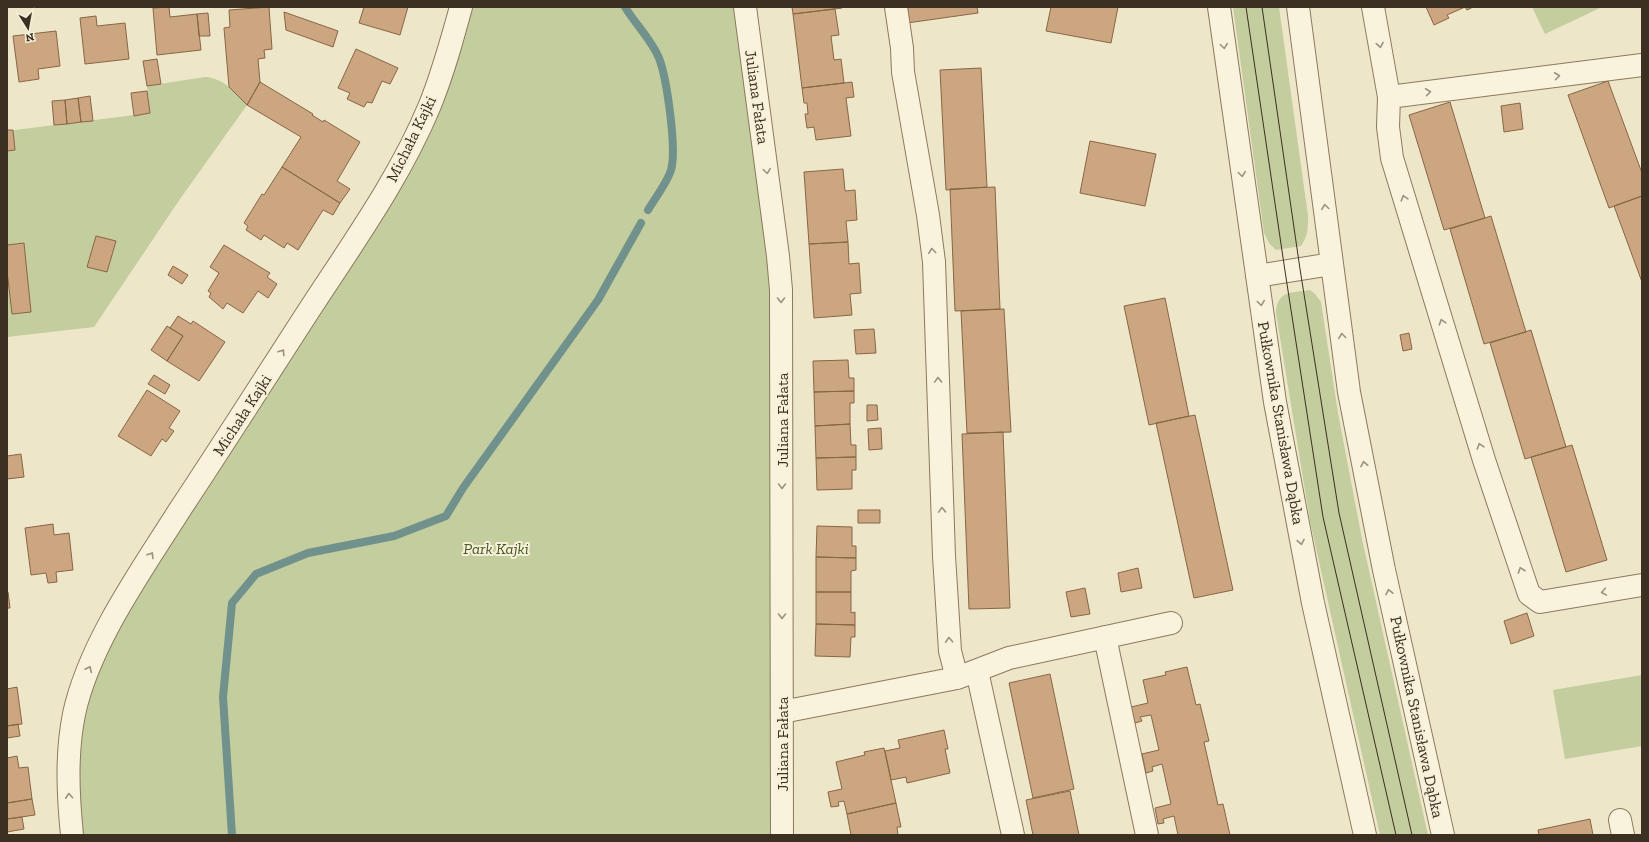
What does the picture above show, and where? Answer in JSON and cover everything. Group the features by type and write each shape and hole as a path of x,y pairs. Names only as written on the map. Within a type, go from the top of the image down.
{"street":[{"name":"Michała Kajki","path":"72,835 68,773 74,713 86,675 108,626 153,552 370,217 396,171 429,106 444,66 461,7"},
{"name":"Juliana Fałata","path":"745,7 778,256 781,290 782,835"},
{"path":"896,7 902,48 903,72 928,215 934,262 944,564 950,651 957,678"},
{"name":"Pułkownika Stanisława Dąbka","path":"1219,7 1275,402 1312,603 1365,835"},
{"name":"Pułkownika Stanisława Dąbka","path":"1298,7 1352,408 1384,570 1443,835"},
{"path":"1373,7 1389,97 1388,127 1392,158 1484,460 1529,594 1540,602 1642,585"},
{"path":"1389,97 1642,65"},
{"path":"1257,276 1332,264"},
{"path":"782,712 957,678 1009,658 1171,623"},
{"path":"1105,637 1147,835"},
{"path":"977,671 1013,835"}],"green space":[{"name":"Park Kajki","path":"461,7 745,7 778,256 782,835 72,835 86,675 370,217"},
{"path":"1233,7 1279,7 1308,216 1307,232 1301,246 1276,250 1269,243 1264,233"},
{"path":"1532,7 1602,7 1545,34"},
{"path":"205,77 217,80 228,86 247,105 180,199 94,327 7,337 7,131 150,113 147,86"},
{"path":"1310,290 1321,302 1338,413 1362,539 1428,835 1380,835 1310,521 1276,313 1279,300 1282,296"},
{"path":"1642,675 1642,746 1565,759 1553,690"}],"building":[{"path":"169,7 170,17 197,14 201,50 157,55 153,8"},
{"path":"269,7 272,49 264,50 265,58 258,59 260,82 247,105 229,87 224,28 230,27 229,10"},
{"path":"364,7 408,7 400,35 359,23"},
{"path":"792,7 842,7 842,8 793,14"},
{"path":"905,7 977,7 978,13 907,23"},
{"path":"1051,7 1118,7 1111,43 1046,31"},
{"path":"1426,7 1465,7 1447,15 1449,18 1434,25"},
{"path":"1465,7 1473,7 1467,10"},
{"path":"835,9 839,35 831,36 834,60 841,59 844,83 802,88 793,14"},
{"path":"284,12 338,31 333,47 286,30"},
{"path":"208,13 210,36 199,36 197,14"},
{"path":"96,16 97,26 125,23 129,59 85,64 80,18"},
{"path":"56,31 60,66 38,69 39,79 19,82 13,36"},
{"path":"356,49 398,68 390,84 382,81 372,103 367,102 364,107 347,99 350,93 338,88"},
{"path":"157,59 161,84 147,86 143,61"},
{"path":"981,68 987,187 946,190 940,70"},
{"path":"1608,81 1642,173 1642,196 1609,208 1568,95"},
{"path":"260,82 313,114 312,115 323,122 324,120 360,142 337,181 350,189 340,203 282,167 301,137 247,105"},
{"path":"852,82 854,97 846,98 851,136 816,140 814,127 807,128 805,114 808,114 807,103 804,103 802,88"},
{"path":"147,91 150,113 134,116 131,93"},
{"path":"90,96 93,121 81,122 78,98"},
{"path":"78,98 81,122 67,124 65,100"},
{"path":"65,100 67,124 54,125 52,101"},
{"path":"1450,102 1485,218 1444,230 1409,115"},
{"path":"1520,103 1523,129 1504,132 1501,106"},
{"path":"7,130 13,130 15,150 7,151"},
{"path":"1090,141 1156,154 1145,206 1080,193"},
{"path":"282,167 340,203 333,215 323,210 298,250 287,243 284,248 264,235 261,240 246,230 248,226 244,223 262,194 264,195"},
{"path":"843,169 845,191 855,190 857,220 846,221 848,242 809,244 804,172"},
{"path":"995,187 1000,309 955,311 950,189"},
{"path":"1642,196 1642,282 1614,206"},
{"path":"1491,216 1526,332 1484,344 1450,229"},
{"path":"96,236 116,241 107,272 87,267"},
{"path":"848,242 849,264 859,263 861,293 850,294 852,315 814,318 809,244"},
{"path":"24,243 31,312 12,314 7,271 7,245"},
{"path":"224,245 270,273 267,277 277,284 268,298 258,291 243,313 227,303 223,309 209,297 211,293 208,291 219,273 210,267"},
{"path":"173,266 188,275 182,284 168,275"},
{"path":"1165,298 1189,416 1149,425 1124,306"},
{"path":"1004,309 1011,432 967,433 961,311"},
{"path":"178,316 191,324 193,321 225,342 199,381 167,361 183,336 170,328"},
{"path":"167,326 183,336 167,361 151,350"},
{"path":"874,329 876,353 856,354 854,330"},
{"path":"1531,330 1566,447 1525,459 1490,343"},
{"path":"1409,333 1412,349 1403,351 1400,335"},
{"path":"848,360 849,378 854,378 854,391 814,392 813,361"},
{"path":"154,375 170,385 165,394 148,384"},
{"path":"147,390 180,411 169,428 174,431 166,442 162,439 151,456 118,436"},
{"path":"854,391 854,403 850,403 850,424 815,426 814,392"},
{"path":"867,405 877,405 878,420 867,421"},
{"path":"1195,415 1233,590 1194,598 1156,423"},
{"path":"850,424 851,445 856,445 856,457 816,458 815,426"},
{"path":"881,428 882,449 869,450 868,429"},
{"path":"1003,432 1010,608 969,609 962,434"},
{"path":"1572,445 1607,560 1566,572 1531,457"},
{"path":"21,454 24,477 7,479 7,456"},
{"path":"856,457 856,470 852,470 852,489 817,490 816,458"},
{"path":"858,510 880,510 880,523 858,523"},
{"path":"53,524 54,535 69,533 73,570 56,572 57,582 48,583 46,573 31,575 25,528"},
{"path":"817,526 852,527 852,546 856,546 856,558 816,557"},
{"path":"816,557 856,558 856,570 851,571 851,592 816,592"},
{"path":"1138,568 1142,588 1121,592 1118,573"},
{"path":"1085,588 1090,614 1071,617 1066,592"},
{"path":"8,592 10,608 7,608"},
{"path":"816,592 851,592 851,613 855,612 855,625 816,624"},
{"path":"1527,613 1534,636 1511,644 1504,621"},
{"path":"816,624 855,625 855,637 851,637 850,657 815,656"},
{"path":"1187,667 1196,705 1200,704 1209,741 1204,742 1218,805 1223,804 1230,835 1178,835 1174,816 1163,819 1164,823 1158,824 1155,808 1171,804 1162,764 1152,767 1153,771 1146,773 1142,754 1159,750 1151,715 1140,717 1142,721 1135,723 1131,707 1148,703 1143,680 1166,675 1165,672"},
{"path":"1050,674 1074,789 1033,798 1009,683"},
{"path":"17,687 22,724 7,726 7,689"},
{"path":"18,724 20,736 7,738 7,726"},
{"path":"944,730 948,749 945,749 950,773 907,783 906,777 891,780 885,751 900,748 898,740"},
{"path":"884,748 896,803 847,814 844,801 838,802 839,806 831,807 828,792 842,789 836,762 865,755 864,752"},
{"path":"17,756 19,768 28,767 32,799 7,803 7,758"},
{"path":"1070,791 1079,835 1033,835 1026,800"},
{"path":"32,799 35,815 7,819 7,803"},
{"path":"896,803 901,827 897,827 898,835 851,835 847,814"},
{"path":"22,817 24,829 7,832 7,819"},
{"path":"1590,819 1593,835 1539,835 1538,830"}],"waterway":[{"path":"625,7 652,45 659,58 668,97 672,131 673,160 671,170 664,185 648,210"},
{"path":"232,835 223,697 232,603 256,574 308,553 394,536 446,516 463,488 598,300 641,223"}],"tram line":[{"path":"1246,7 1323,517 1396,835"},
{"path":"1262,7 1300,269 1339,513 1412,835"}]}
